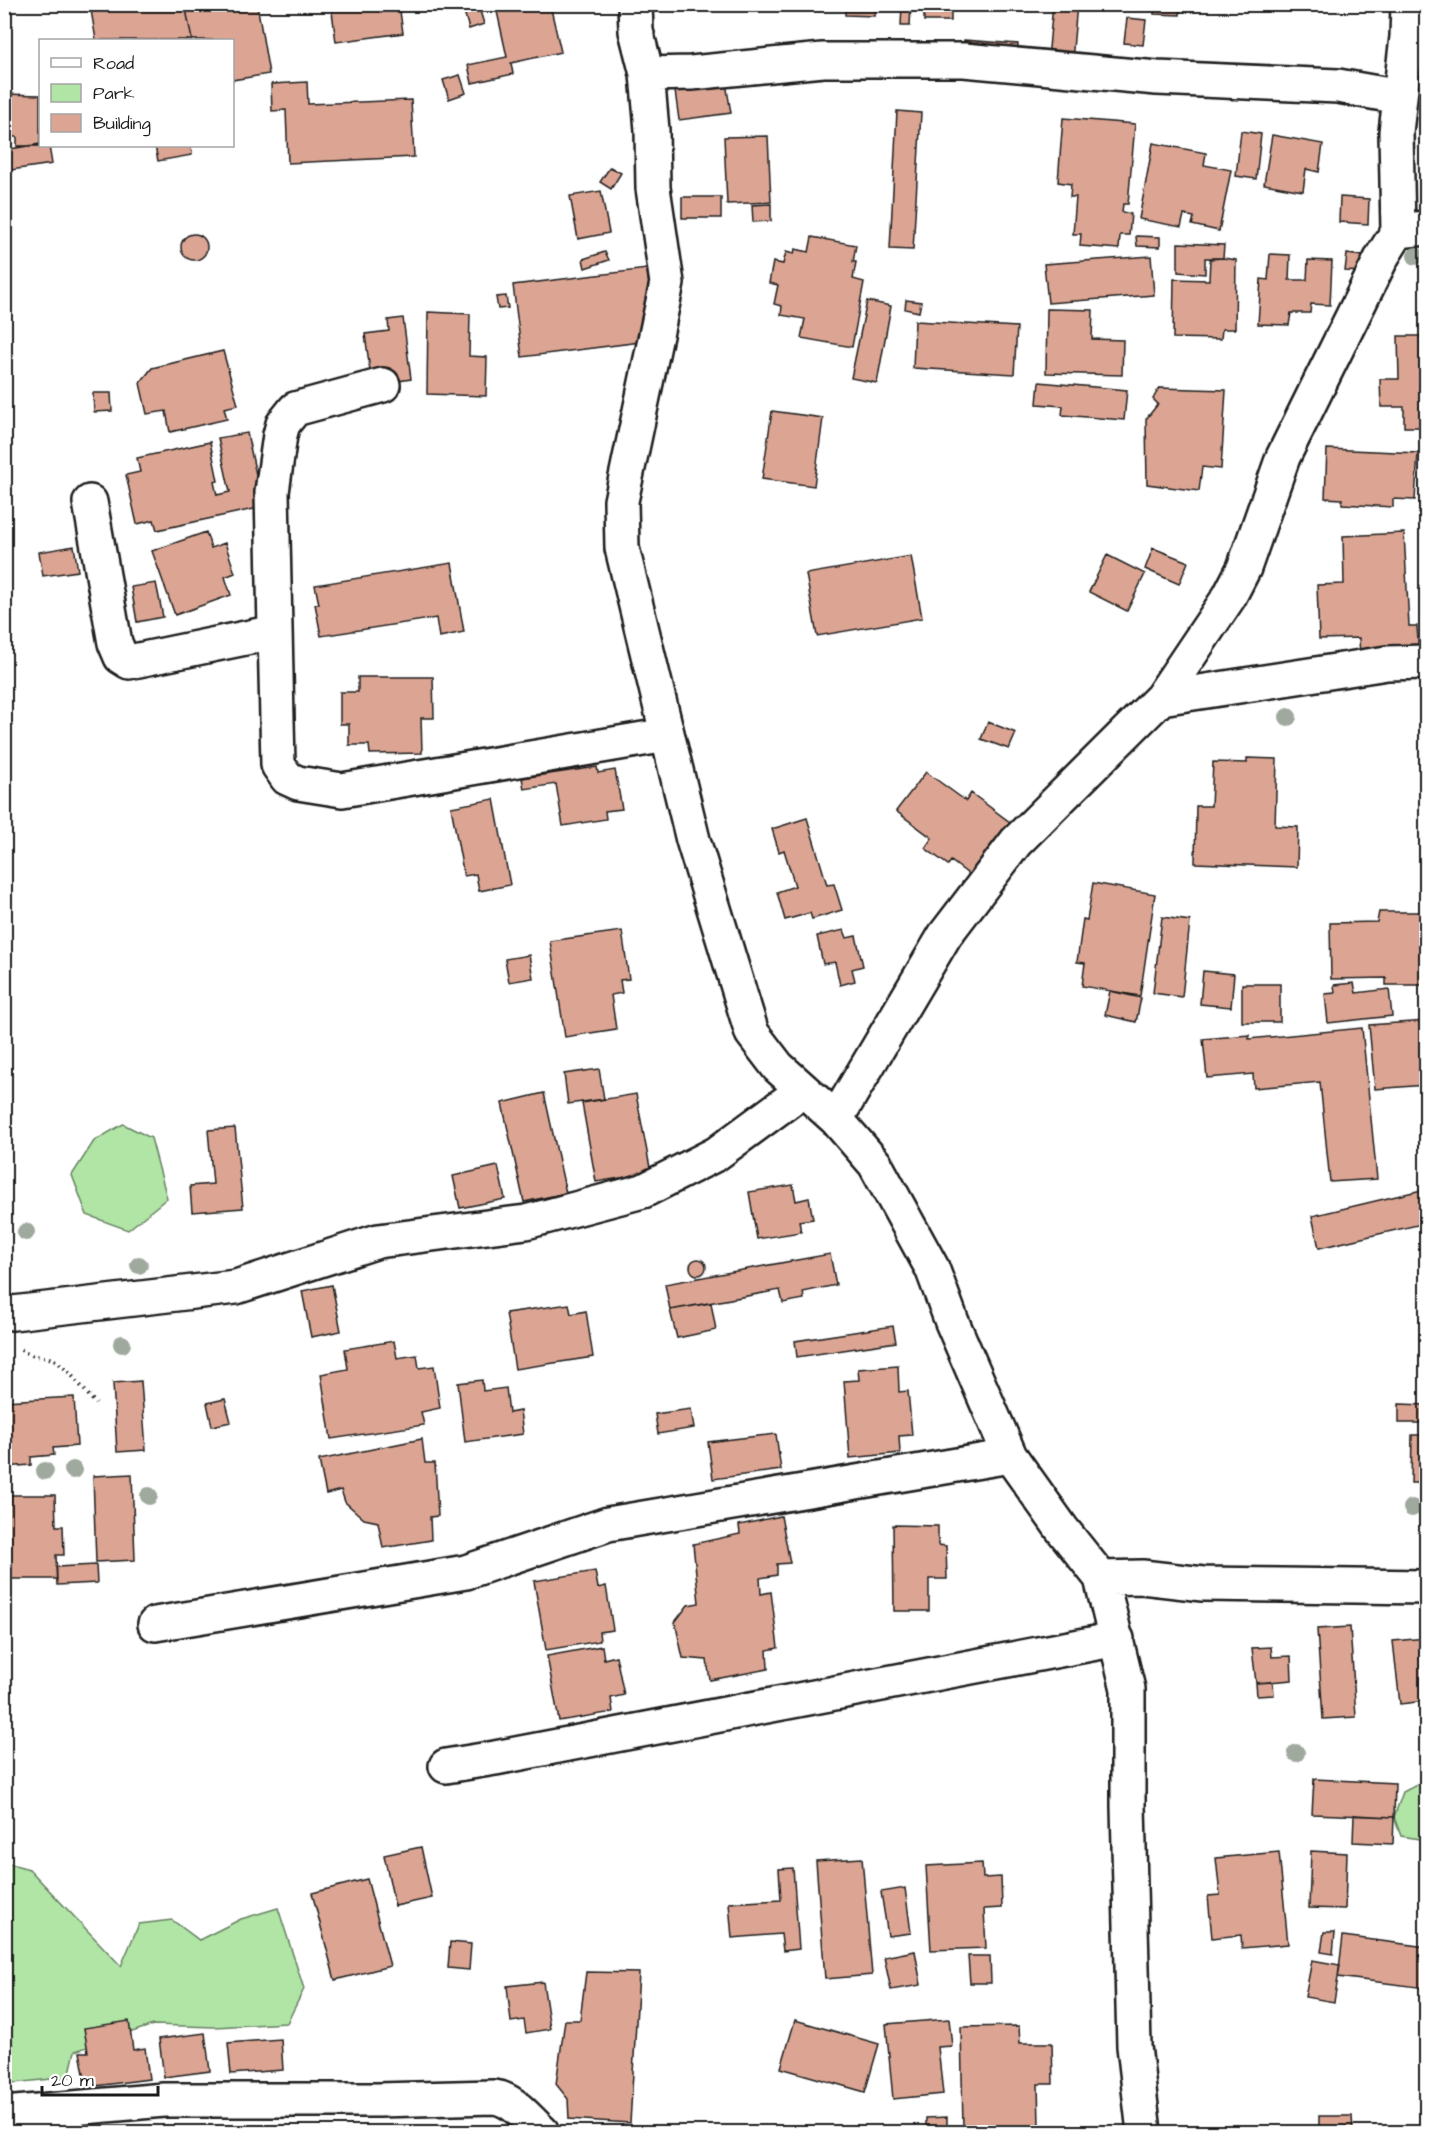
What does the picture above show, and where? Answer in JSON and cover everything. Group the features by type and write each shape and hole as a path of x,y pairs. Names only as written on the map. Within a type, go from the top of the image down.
{"street":[{"path":"635,4 636,31 647,74 652,130 653,188 667,283 621,501 622,548 693,840 752,1032 778,1067 836,1119 875,1164 932,1268 952,1323 1010,1456 1062,1529 1101,1578 1128,1689 1128,1806 1134,2046 1144,2133"},
{"path":"836,1119 945,935 1016,842 1161,698 1229,597 1244,568 1283,458 1383,255 1412,230 1396,132 1407,37 1408,4"},
{"path":"647,74 691,73 823,60 964,60 1157,78 1338,86 1400,97"},
{"path":"383,385 295,409 283,424 272,492 278,765 287,778 298,783 342,790 667,735"},
{"path":"90,502 115,643 121,657 129,662 275,632"},
{"path":"1161,698 1387,663 1426,662"},
{"path":"9,1327 13,1313 236,1287 378,1241 526,1222 643,1191 716,1154 803,1090"},
{"path":"155,1624 466,1572 608,1524 1010,1456"},
{"path":"1101,1578 1142,1577 1203,1584 1426,1587"},
{"path":"446,1766 1117,1639"},
{"path":"4,2114 164,2100 378,2100 501,2097 542,2133"}],"path":[{"path":"9,1327 29,1356 54,1359 96,1404"}],"green space":[{"path":"123,1124 151,1138 167,1198 128,1230 87,1215 72,1175 94,1141"},
{"path":"1426,1780 1426,1840 1401,1836 1394,1817 1403,1792"},
{"path":"4,1862 29,1869 121,1966 139,1924 172,1920 199,1940 241,1919 278,1908 304,1989 287,2023 215,2027 153,2025 75,2051 69,2077 5,2084"}],"building":[{"path":"90,4 185,4 192,39 96,39"},
{"path":"185,4 257,4 269,74 234,80 234,39 192,39"},
{"path":"331,4 399,4 403,33 336,42"},
{"path":"478,4 484,24 469,29 463,8"},
{"path":"507,4 535,4 536,8 550,5 561,52 511,63 513,74 472,83 468,65 507,57 496,7"},
{"path":"845,4 875,4 875,16 845,15"},
{"path":"902,4 911,4 910,26 901,26"},
{"path":"924,4 951,4 951,21 924,21"},
{"path":"1053,4 1077,4 1071,72 1047,70"},
{"path":"1154,4 1180,4 1180,15 1154,14"},
{"path":"1127,18 1146,20 1143,45 1124,43"},
{"path":"964,40 1018,44 1016,68 962,63"},
{"path":"460,75 466,93 449,99 443,80"},
{"path":"307,82 308,104 411,100 414,157 288,163 286,110 272,111 271,84"},
{"path":"726,83 731,113 679,120 675,91"},
{"path":"4,94 39,95 39,146 17,146 17,137 4,137"},
{"path":"897,111 921,113 913,250 890,249"},
{"path":"1063,118 1135,124 1128,204 1123,204 1122,212 1131,214 1129,235 1120,235 1119,249 1080,246 1081,234 1073,234 1076,197 1070,197 1071,184 1058,182"},
{"path":"1241,131 1261,134 1256,179 1236,176"},
{"path":"1272,135 1323,144 1319,172 1306,169 1303,191 1264,184"},
{"path":"768,136 771,202 727,204 724,137"},
{"path":"1153,143 1206,153 1204,165 1231,170 1219,231 1192,225 1194,217 1184,215 1181,227 1139,219"},
{"path":"39,144 39,147 49,147 52,164 4,171 4,150"},
{"path":"155,147 191,147 192,155 158,161"},
{"path":"610,167 621,173 611,189 600,182"},
{"path":"601,191 609,233 578,239 570,196"},
{"path":"682,197 721,197 721,218 682,218"},
{"path":"1340,197 1369,199 1368,224 1339,222"},
{"path":"771,204 771,221 753,222 752,205"},
{"path":"194,234 203,238 207,247 203,256 194,260 185,256 181,247 185,238"},
{"path":"1136,236 1160,237 1160,247 1137,246"},
{"path":"812,237 856,245 853,279 864,282 852,347 801,338 805,319 781,315 782,306 774,304 778,285 769,283 773,262 783,264 786,252 794,254 795,249 809,252"},
{"path":"1178,243 1224,245 1223,258 1205,258 1205,274 1178,272"},
{"path":"605,252 609,260 585,268 583,259"},
{"path":"1270,254 1290,255 1289,280 1307,280 1308,260 1332,261 1330,305 1311,304 1310,313 1291,313 1289,325 1258,324 1261,279 1268,280"},
{"path":"1347,254 1363,256 1362,272 1345,271"},
{"path":"1151,256 1154,295 1048,303 1044,264"},
{"path":"1210,259 1236,260 1235,329 1222,329 1221,339 1173,338 1174,279 1209,280"},
{"path":"647,269 656,340 522,357 513,285"},
{"path":"506,296 508,308 498,309 496,297"},
{"path":"906,300 921,302 919,312 905,309"},
{"path":"867,301 891,306 877,383 851,378"},
{"path":"1047,309 1093,310 1092,339 1123,340 1122,375 1046,373"},
{"path":"428,312 470,314 469,356 487,357 486,396 427,394"},
{"path":"403,318 411,379 372,385 365,334 389,331 388,320"},
{"path":"915,321 1017,327 1014,374 913,368"},
{"path":"1398,336 1426,336 1426,427 1404,427 1404,407 1381,407 1380,379 1399,379"},
{"path":"223,351 238,405 224,408 227,419 170,432 166,411 147,414 140,383 152,368"},
{"path":"1039,382 1127,390 1124,420 1062,415 1063,406 1037,404"},
{"path":"1159,388 1226,390 1221,469 1202,467 1199,491 1147,484 1146,419 1158,404 1153,399"},
{"path":"93,393 111,393 112,411 94,412"},
{"path":"772,411 823,418 814,486 762,479"},
{"path":"247,433 263,507 157,530 154,520 137,524 126,475 140,472 137,458 210,442 218,481 214,482 217,495 230,492 218,438"},
{"path":"1327,449 1418,453 1415,500 1393,499 1393,507 1342,504 1342,499 1325,498"},
{"path":"206,532 211,548 225,543 235,573 225,577 231,595 175,615 152,551"},
{"path":"1404,533 1409,626 1417,626 1419,656 1360,658 1359,638 1319,639 1317,585 1344,584 1343,536"},
{"path":"74,546 78,571 43,576 39,552"},
{"path":"1153,548 1188,562 1179,584 1145,569"},
{"path":"1107,555 1145,574 1127,611 1089,592"},
{"path":"911,556 922,618 817,636 806,574"},
{"path":"452,563 464,632 439,637 436,618 321,636 315,604 319,604 315,585"},
{"path":"156,583 163,617 137,622 131,587"},
{"path":"358,677 433,677 434,718 421,718 422,753 370,754 369,745 349,745 349,724 340,724 340,692 358,692"},
{"path":"988,722 1016,733 1009,749 981,739"},
{"path":"1247,758 1277,759 1275,826 1298,827 1297,867 1195,863 1196,806 1211,806 1213,762 1247,763"},
{"path":"597,767 598,773 615,770 622,809 605,811 606,819 563,826 556,784 524,789 522,778"},
{"path":"926,772 966,801 971,793 1011,823 971,876 951,861 948,865 925,848 932,838 896,811"},
{"path":"494,799 510,885 479,891 476,874 464,876 451,807"},
{"path":"807,818 827,885 834,884 842,910 812,919 810,913 785,920 777,892 795,886 784,850 779,852 772,829"},
{"path":"1093,883 1155,894 1140,996 1082,986 1085,963 1077,962 1083,919 1087,920"},
{"path":"1379,912 1426,912 1426,985 1386,985 1386,978 1331,979 1330,923 1377,922"},
{"path":"1162,917 1190,921 1182,997 1153,993"},
{"path":"844,930 847,938 856,936 863,966 852,969 855,981 840,985 835,962 823,964 817,936"},
{"path":"622,931 629,979 620,980 622,993 611,995 616,1029 565,1037 550,941"},
{"path":"529,955 533,978 509,982 505,959"},
{"path":"1203,971 1234,974 1231,1007 1200,1004"},
{"path":"1354,983 1356,993 1389,989 1392,1016 1328,1023 1325,994 1335,993 1334,985"},
{"path":"1242,984 1280,984 1280,1022 1242,1022"},
{"path":"1110,991 1141,998 1136,1022 1105,1015"},
{"path":"1426,1021 1426,1085 1375,1089 1369,1025"},
{"path":"1362,1028 1377,1179 1330,1182 1320,1082 1254,1088 1253,1074 1207,1078 1203,1039 1249,1035 1249,1039"},
{"path":"599,1069 604,1099 568,1104 564,1074"},
{"path":"544,1093 566,1193 524,1202 502,1103"},
{"path":"636,1094 651,1173 596,1182 582,1103"},
{"path":"235,1128 243,1208 192,1212 190,1186 213,1184 208,1130"},
{"path":"498,1166 505,1199 460,1208 453,1176"},
{"path":"793,1185 796,1201 809,1198 813,1219 799,1221 801,1232 757,1239 749,1192"},
{"path":"1426,1189 1426,1223 1319,1248 1312,1216"},
{"path":"830,1254 836,1285 803,1292 804,1299 783,1303 780,1290 670,1310 665,1284"},
{"path":"698,1259 706,1267 698,1275 690,1267"},
{"path":"332,1285 341,1331 311,1337 302,1291"},
{"path":"711,1303 716,1330 677,1338 670,1310"},
{"path":"569,1304 571,1314 586,1311 593,1357 515,1369 506,1313"},
{"path":"893,1326 896,1342 797,1357 795,1341"},
{"path":"394,1341 397,1358 417,1355 419,1368 434,1366 440,1408 421,1412 424,1425 331,1439 321,1374 348,1369 345,1349"},
{"path":"898,1366 899,1392 908,1391 912,1435 899,1436 900,1453 850,1458 844,1381 859,1380 858,1369"},
{"path":"482,1380 483,1391 506,1388 509,1413 520,1411 523,1434 465,1442 458,1383"},
{"path":"141,1381 146,1450 117,1452 113,1383"},
{"path":"74,1397 77,1446 53,1448 54,1455 31,1457 31,1465 4,1467 4,1401"},
{"path":"225,1399 231,1422 212,1426 207,1403"},
{"path":"1399,1404 1426,1405 1426,1423 1399,1423"},
{"path":"691,1409 694,1428 658,1434 655,1414"},
{"path":"776,1434 781,1470 713,1479 708,1442"},
{"path":"1412,1435 1426,1435 1426,1483 1411,1483"},
{"path":"422,1439 425,1463 435,1463 438,1516 430,1517 431,1540 383,1548 378,1522 364,1519 345,1502 341,1490 326,1494 319,1460"},
{"path":"132,1474 135,1560 96,1562 93,1476"},
{"path":"4,1495 55,1495 56,1526 63,1526 64,1555 56,1555 57,1579 4,1579"},
{"path":"781,1516 790,1563 777,1564 777,1575 760,1578 761,1594 771,1592 778,1648 767,1650 768,1669 710,1680 707,1660 683,1658 675,1622 688,1605 699,1603 693,1544 740,1534 739,1525"},
{"path":"893,1525 938,1526 938,1545 946,1546 947,1579 929,1579 929,1611 894,1611"},
{"path":"96,1565 97,1583 57,1585 56,1567"},
{"path":"595,1571 598,1588 606,1586 613,1630 599,1632 600,1641 546,1650 534,1581"},
{"path":"1350,1627 1356,1717 1323,1719 1317,1629"},
{"path":"1426,1638 1426,1701 1400,1704 1393,1641"},
{"path":"602,1646 604,1659 616,1656 624,1695 611,1698 613,1712 559,1721 547,1656"},
{"path":"1271,1647 1272,1657 1291,1656 1292,1680 1256,1683 1252,1648"},
{"path":"1273,1682 1274,1695 1257,1696 1256,1683"},
{"path":"1314,1779 1395,1783 1394,1817 1312,1814"},
{"path":"1354,1815 1394,1817 1393,1844 1353,1842"},
{"path":"421,1847 432,1898 395,1906 384,1855"},
{"path":"1311,1851 1347,1853 1345,1909 1309,1908"},
{"path":"1279,1852 1288,1944 1242,1948 1241,1935 1212,1938 1208,1896 1220,1895 1216,1858"},
{"path":"862,1858 872,1975 825,1979 816,1861"},
{"path":"982,1863 983,1878 1001,1877 1002,1908 984,1909 986,1948 931,1950 926,1866"},
{"path":"793,1868 799,1949 783,1951 781,1934 732,1938 729,1903 781,1900 779,1869"},
{"path":"367,1879 390,1966 335,1980 312,1893"},
{"path":"905,1888 911,1933 888,1936 881,1892"},
{"path":"1324,1932 1335,1932 1333,1954 1321,1952"},
{"path":"1343,1936 1426,1947 1426,1988 1338,1977"},
{"path":"450,1942 471,1944 469,1970 448,1968"},
{"path":"915,1951 921,1985 891,1990 884,1957"},
{"path":"968,1956 990,1956 991,1983 970,1983"},
{"path":"1312,1960 1340,1965 1334,2002 1305,1997"},
{"path":"586,1972 639,1973 630,2123 569,2119 568,2099 556,2084 565,2020 580,2020"},
{"path":"543,1982 550,2029 526,2033 524,2020 511,2022 507,1986"},
{"path":"949,2019 952,2046 938,2047 943,2094 893,2099 886,2024"},
{"path":"795,2020 879,2044 865,2092 781,2068"},
{"path":"129,2021 133,2050 145,2048 149,2079 95,2086 94,2077 85,2079 80,2052 88,2052 84,2028"},
{"path":"1019,2026 1020,2043 1052,2043 1053,2084 1038,2084 1039,2126 963,2127 961,2027"},
{"path":"205,2033 210,2071 164,2077 159,2039"},
{"path":"281,2039 283,2070 231,2074 228,2043"},
{"path":"1319,2116 1352,2116 1353,2132 1319,2132"},
{"path":"947,2117 947,2132 926,2132 926,2118"}]}
